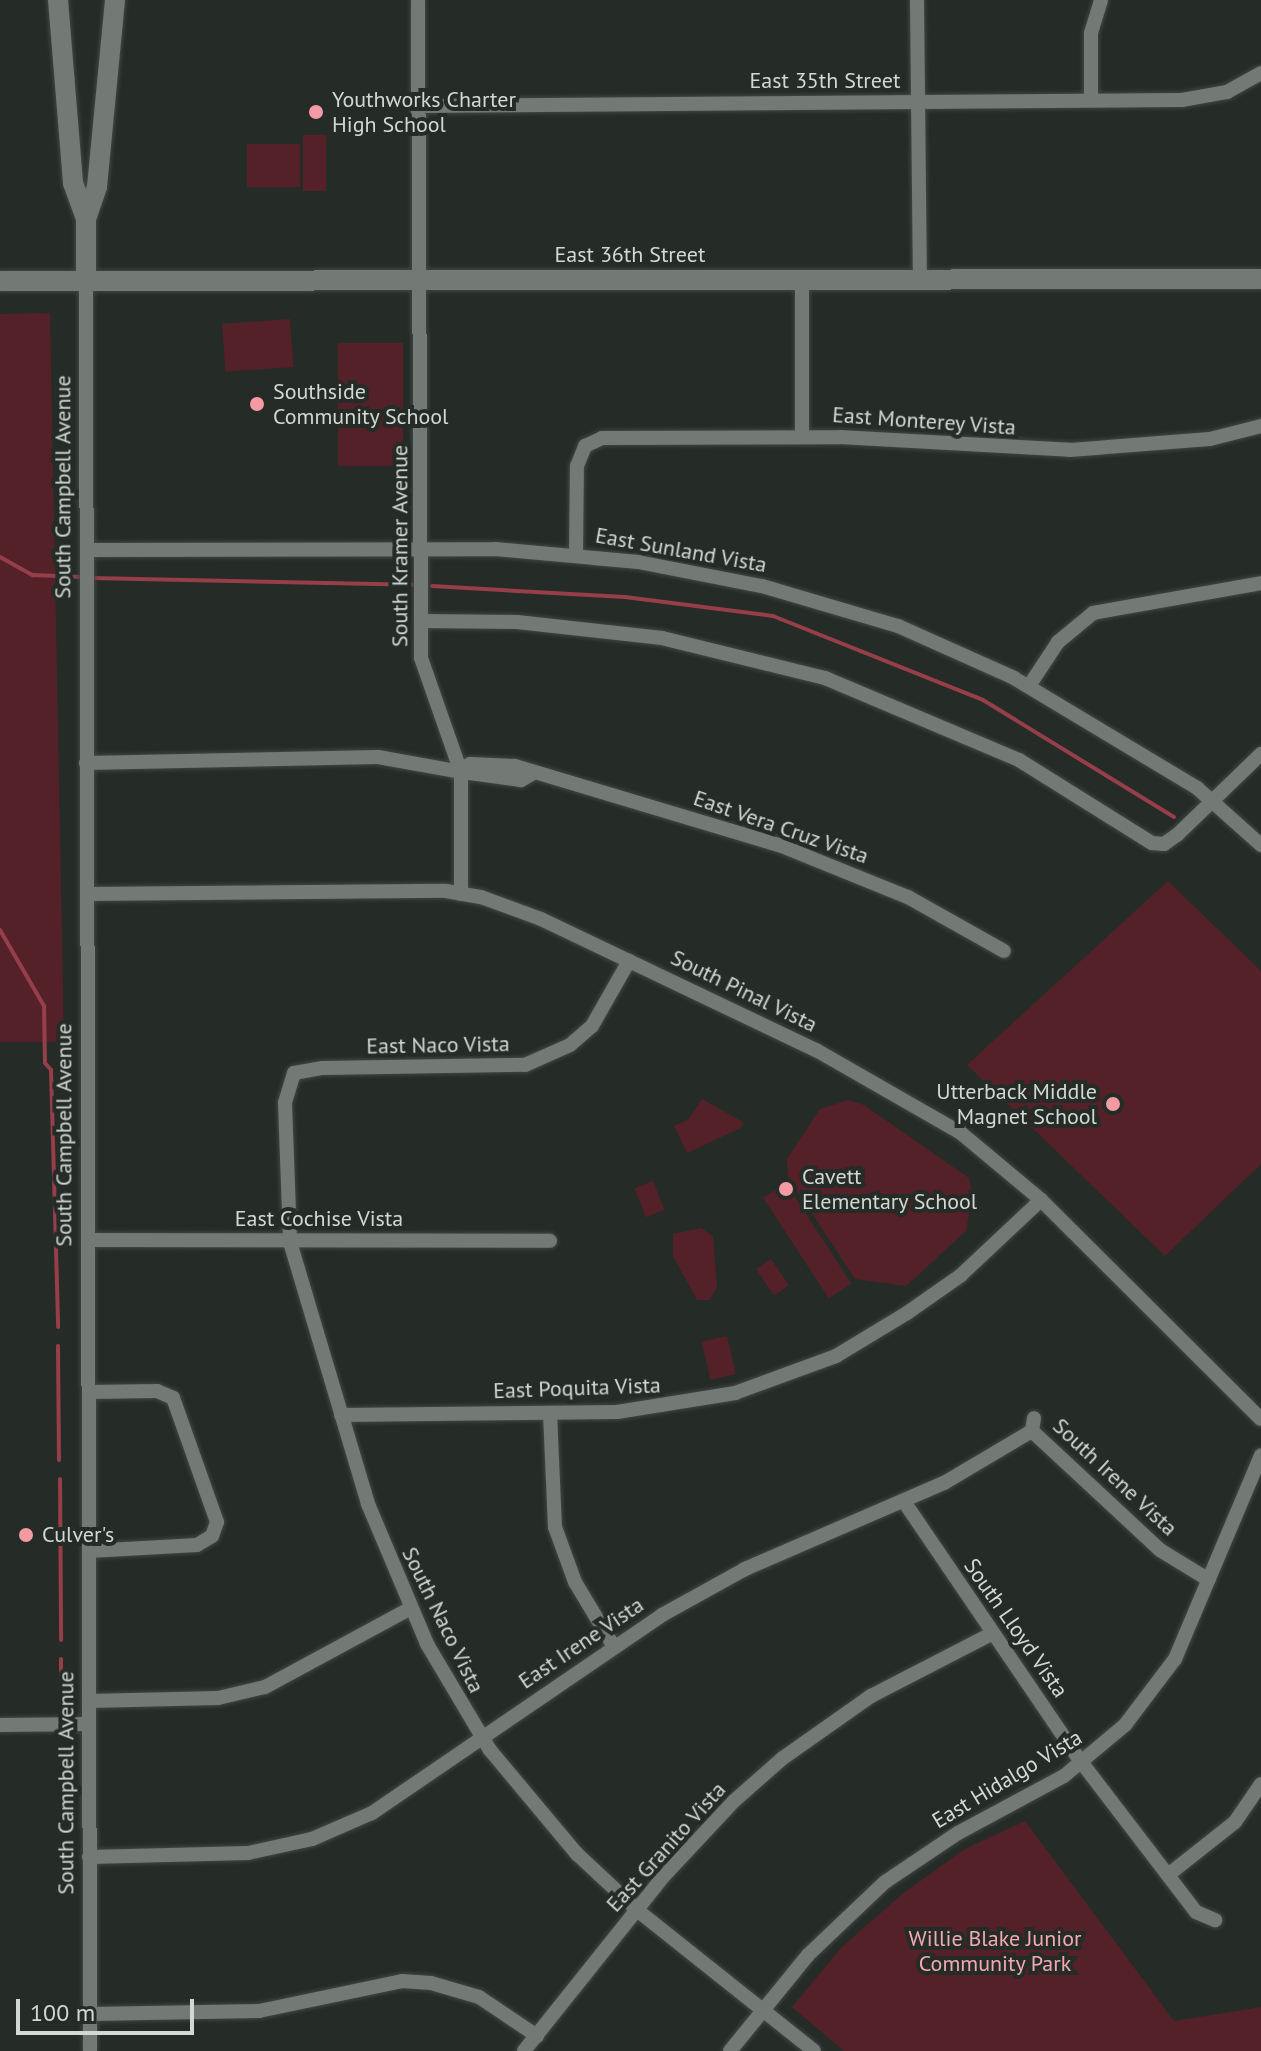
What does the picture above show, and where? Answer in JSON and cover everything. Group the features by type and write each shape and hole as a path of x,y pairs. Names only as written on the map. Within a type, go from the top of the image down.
{"main road":[{"name":"South Campbell Avenue","path":"58,0 73,183 86,219"},
{"name":"South Campbell Avenue","path":"86,282 86,219 97,187 115,0"},
{"name":"East 36th Street","path":"0,281 1261,279"}],"street":[{"name":"South Kramer Avenue","path":"418,0 421,621 425,681 461,772 461,894"},
{"path":"917,0 920,278"},
{"path":"1091,100 1091,33 1101,0"},
{"name":"East 35th Street","path":"418,106 1203,99 1231,91 1261,73"},
{"path":"802,279 802,436"},
{"name":"South Campbell Avenue","path":"86,282 90,2051"},
{"name":"East Monterey Vista","path":"576,555 577,466 585,446 602,438 802,436 1070,450 1210,439 1261,426"},
{"name":"East Sunland Vista","path":"88,550 423,549 576,555 697,572 820,601 898,626 1029,686 1217,802 1261,845"},
{"path":"1029,686 1058,642 1093,613 1261,583"},
{"path":"421,621 541,624 662,638 825,678 1019,760 1152,843 1164,844 1177,835 1217,802 1261,754"},
{"name":"East Vera Cruz Vista","path":"86,763 378,757 461,772 470,764 515,766 532,774 830,862 908,897 1004,951"},
{"name":"South Pinal Vista","path":"87,894 461,894 541,919 903,1096 961,1133 1041,1200 1261,1419"},
{"name":"East Naco Vista","path":"289,1069 525,1065 563,1049 592,1026 629,961"},
{"name":"South Naco Vista","path":"289,1069 285,1103 290,1242 384,1550 409,1609 482,1737 537,1811 637,1910 814,2051"},
{"name":"East Poquita Vista","path":"341,1415 633,1411 711,1399 836,1356 960,1276 1041,1200"},
{"name":"East Cochise Vista","path":"88,1240 550,1241"},
{"path":"89,1551 189,1547 217,1541 215,1514 178,1403 157,1391 90,1392"},
{"path":"550,1413 555,1527 575,1582 614,1647"},
{"name":"East Irene Vista","path":"89,1857 209,1856 285,1847 372,1813 614,1647 745,1569 905,1503 1033,1424"},
{"name":"South Irene Vista","path":"1033,1424 1160,1550 1209,1580"},
{"name":"East Hidalgo Vista","path":"730,2051 816,1946 885,1882 958,1833 1082,1763 1112,1739 1163,1679 1209,1580 1261,1455"},
{"name":"South Lloyd Vista","path":"905,1503 1082,1763 1196,1912 1215,1920"},
{"path":"89,1701 218,1698 265,1687 409,1609"},
{"name":"East Granito Vista","path":"524,2051 693,1843 783,1758 910,1673 993,1633"},
{"path":"0,1725 89,1724"},
{"path":"1168,1875 1231,1826 1261,1784"},
{"path":"90,2014 259,2011 402,1981 431,1983 479,1997 537,2036"}],"green space":[{"path":"303,135 326,135 326,191 303,191"},
{"path":"247,144 300,144 300,187 247,187"},
{"path":"50,313 64,1042 0,1042 0,314"},
{"path":"290,319 293,367 226,372 222,324"},
{"path":"338,343 403,343 403,466 338,466"},
{"name":"Utterback Middle Magnet School","path":"1168,881 1261,971 1261,1164 1165,1256 967,1065"},
{"path":"702,1099 743,1122 741,1128 687,1153 674,1126 688,1120"},
{"path":"848,1100 864,1105 969,1178 972,1196 966,1231 906,1286 855,1279 788,1177 787,1159 820,1109"},
{"path":"653,1181 665,1210 646,1217 634,1188"},
{"path":"786,1183 851,1284 829,1298 763,1198"},
{"path":"701,1228 713,1236 717,1287 710,1300 697,1300 673,1256 673,1234"},
{"path":"771,1259 789,1286 774,1296 756,1269"},
{"path":"727,1336 736,1374 710,1380 702,1342"},
{"name":"Willie Blake Junior Community Park","path":"1025,1821 1174,2021 1261,2007 1261,2051 844,2051 792,2007 841,1948 901,1895 965,1849"}],"waterway":[{"path":"0,557 33,575 82,577"},
{"path":"91,578 412,585"},
{"path":"432,586 625,597 773,616 983,700 1174,817"},
{"path":"0,930 44,1006 45,1063 51,1070 58,1327"},
{"path":"58,1346 59,1460"},
{"path":"60,1479 61,1640"},
{"path":"61,1659 61,1680"}],"place":[{"name":"Youthworks Charter High School","path":"316,112"},
{"name":"Southside Community School","path":"257,404"},
{"name":"Utterback Middle Magnet School","path":"1113,1104"},
{"name":"Cavett Elementary School","path":"786,1189"},
{"name":"Culver's","path":"26,1535"}]}
